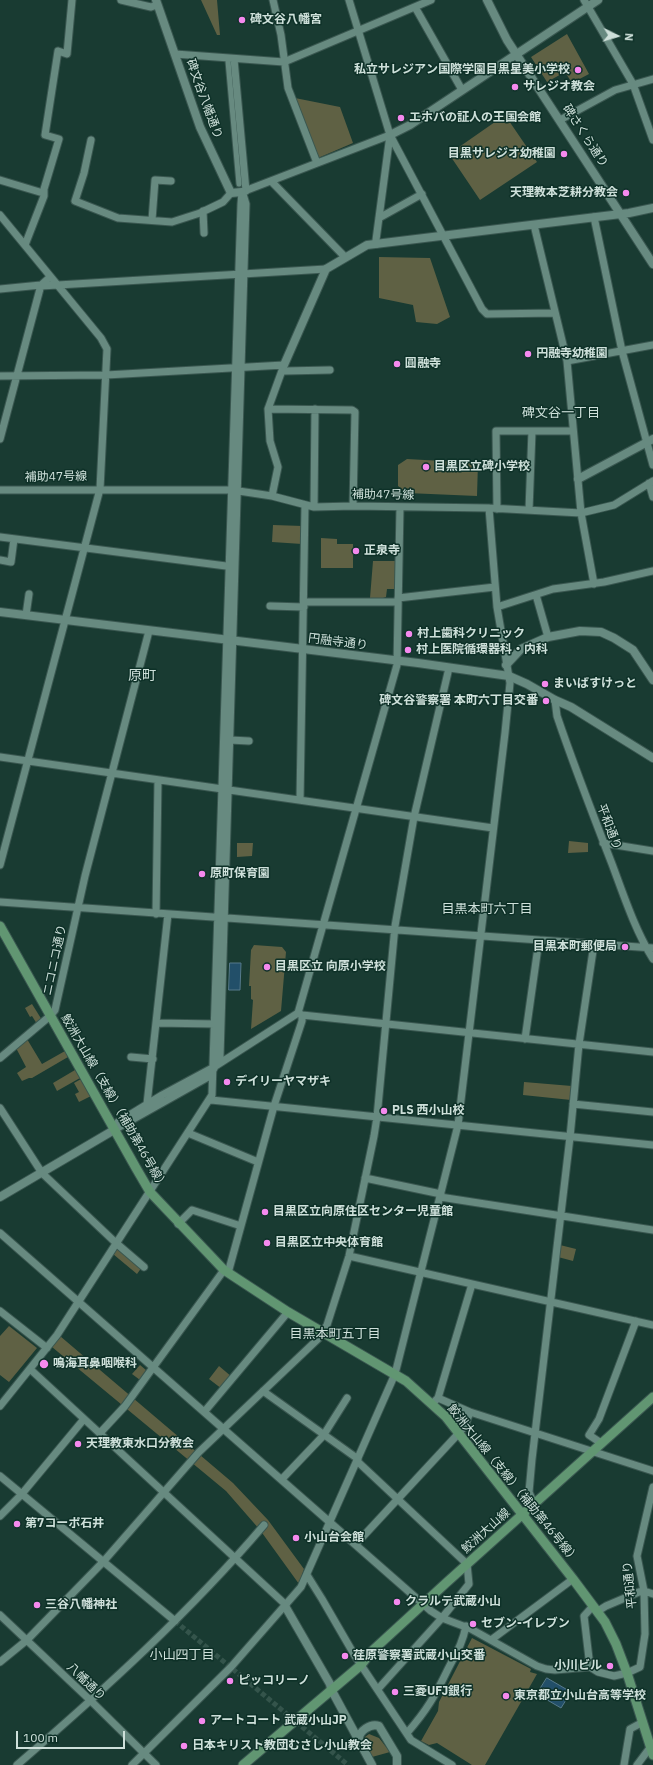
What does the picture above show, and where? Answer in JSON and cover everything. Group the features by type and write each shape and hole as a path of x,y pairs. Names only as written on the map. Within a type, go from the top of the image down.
{"main road":[{"name":"鮫洲大山線（支線）（補助第46号線）","path":"0,926 150,1192 178,1224 226,1272 288,1312 395,1374 435,1401 596,1608 616,1644 652,1748"},
{"name":"鮫洲大山線","path":"236,1765 360,1663 420,1601 467,1564 653,1397"},
{"name":"鮫洲大山線","path":"243,1765 332,1686"}],"street":[{"path":"25,245 44,196 43,193 59,139 45,135 58,51 67,54 72,0"},
{"path":"121,0 151,7 156,2"},
{"path":"273,0 281,35 288,88 317,163"},
{"path":"349,0 390,135 482,309 487,314 555,313"},
{"path":"175,54 231,60 284,62 431,0"},
{"name":"碑さくら通り","path":"486,0 516,54 653,264"},
{"path":"91,140 84,173 75,201 118,218 172,222 223,202 231,193 271,181 396,133 516,54 586,3 598,0"},
{"name":"碑文谷八幡通り","path":"156,2 200,127 231,193"},
{"path":"586,3 633,84 653,140"},
{"path":"415,7 462,90"},
{"path":"0,1406 47,1348 211,1100 212,1095 221,918 239,368 241,204 243,189 231,60"},
{"path":"560,120 615,90 653,79"},
{"path":"377,244 376,240 390,135"},
{"path":"0,180 43,193"},
{"path":"152,220 155,180 171,181"},
{"path":"271,181 345,257"},
{"path":"379,218 422,194"},
{"path":"0,288 326,269 367,245 629,213 653,208"},
{"path":"203,211 204,232"},
{"path":"0,215 107,347 100,489 0,865"},
{"path":"594,217 622,351 650,441 653,465"},
{"path":"534,225 567,361 581,513 594,584"},
{"path":"272,496 278,466 270,441 268,409 283,367 326,269"},
{"path":"0,439 41,286 50,277"},
{"path":"567,361 653,345"},
{"path":"0,376 106,375 283,367 285,371 330,370"},
{"path":"268,409 352,410 355,412 353,506"},
{"path":"314,507 316,409"},
{"path":"132,1765 231,1667 301,1588 329,1521 358,1460 395,1374 458,1125 510,683 495,587 493,509 496,431 573,431"},
{"path":"529,510 532,431"},
{"path":"578,479 650,441"},
{"path":"651,482 653,497"},
{"name":"補助47号線","path":"0,490 100,489 235,491 272,496 314,507 353,506 493,509 581,513 614,505 651,482"},
{"path":"300,800 305,505"},
{"path":"100,1433 125,1406 194,1310 226,1272 241,1226 274,1106 302,1021 300,1014 323,925 358,809 398,661 400,507"},
{"path":"0,537 232,566"},
{"path":"0,560 11,562 14,539"},
{"path":"497,607 552,589 594,584 653,571"},
{"path":"270,606 398,600 495,587"},
{"path":"26,615 29,594"},
{"path":"536,595 548,637"},
{"name":"円融寺通り","path":"0,612 509,676 571,707 653,758"},
{"name":"ニコニコ通り","path":"50,1016 55,1010 77,908 149,630"},
{"path":"506,665 521,649 548,637 580,631 601,632 633,650 653,680"},
{"path":"225,789 230,740 230,640"},
{"path":"0,1662 27,1640 103,1562 199,1452 319,1338 327,1325 350,1256 377,1117 395,930 414,817 449,668"},
{"name":"平和通り","path":"555,700 559,722 603,843 653,959"},
{"path":"230,740 249,741"},
{"path":"0,757 493,828"},
{"path":"156,914 158,780"},
{"path":"603,843 653,851"},
{"path":"0,902 649,947"},
{"path":"147,1104 168,914"},
{"path":"0,1197 210,1076 220,1057 221,1048 221,918"},
{"path":"525,1039 539,940"},
{"path":"534,1504 529,1492 535,1433 570,1137 579,1044 594,944"},
{"path":"114,1130 118,1122 147,1104 214,1067 300,1014 653,1052"},
{"path":"0,1058 50,1016"},
{"path":"157,1023 215,1024"},
{"path":"131,1056 153,1059"},
{"path":"211,1100 653,1145"},
{"path":"573,1104 653,1112"},
{"path":"0,1108 42,1173 116,1243 144,1267"},
{"path":"188,1133 258,1162"},
{"path":"365,1178 440,1196 653,1230"},
{"path":"178,1224 192,1210 241,1226"},
{"path":"0,1233 205,1411 420,1601 442,1618 466,1626 537,1666 546,1669 555,1670 590,1667 598,1672 614,1676 627,1673"},
{"path":"350,1256 653,1325"},
{"path":"472,1284 435,1401 653,1471"},
{"path":"194,1310 200,1303"},
{"path":"0,1311 47,1348"},
{"path":"205,1411 288,1312"},
{"path":"601,1443 589,1435 599,1419 636,1321"},
{"path":"30,1368 286,1606 332,1686 358,1727 365,1729"},
{"path":"263,1391 358,1460 398,1500 467,1564 469,1584 442,1618 378,1689"},
{"path":"282,1479 323,1436 347,1398"},
{"path":"356,1544 459,1433 465,1426 470,1412"},
{"path":"0,1516 21,1495 84,1419"},
{"path":"0,1476 21,1495 175,1621"},
{"name":"平和通り","path":"627,1673 638,1669 641,1662 645,1634 644,1591 637,1556 653,1487"},
{"path":"17,1765 175,1621 236,1558 264,1525"},
{"path":"307,1575 360,1663 412,1740 452,1765"},
{"path":"490,1640 574,1579"},
{"path":"590,1667 584,1616 596,1608 606,1606 639,1592 644,1591 653,1594"},
{"name":"八幡通り","path":"0,1616 90,1700 156,1765"},
{"path":"407,1733 424,1714 434,1698 463,1642 466,1626"},
{"path":"332,1686 372,1765"},
{"path":"624,1765 630,1728 643,1722"},
{"path":"359,1740 359,1734 365,1729 375,1725 381,1728 397,1756 397,1765"},
{"path":"637,1765 652,1748"}],"green space":[{"path":"201,0 217,0 220,35 217,35"},
{"path":"567,34 589,74 572,83 565,72 547,82 531,57"},
{"path":"295,98 340,107 353,143 318,158"},
{"path":"505,115 537,162 480,200 449,154"},
{"path":"379,257 430,258 450,317 437,324 416,322 413,305 379,298"},
{"path":"407,459 478,463 477,496 407,493 398,486 398,465"},
{"path":"273,525 303,526 302,544 272,542"},
{"path":"321,538 337,539 337,544 353,544 353,568 321,568"},
{"path":"373,561 397,561 395,589 387,589 386,597 380,599 370,598"},
{"path":"569,841 588,843 588,852 568,853"},
{"path":"237,843 253,843 252,856 237,857"},
{"path":"254,945 282,947 286,952 281,1011 251,1029 253,1000 251,999 251,986 249,986 251,950"},
{"path":"32,1004 42,1020 37,1024 32,1016 30,1017 25,1008"},
{"path":"27,1039 42,1064 65,1051 68,1057 32,1078 22,1081 17,1073 26,1067 16,1048"},
{"path":"75,1070 80,1078 57,1091 53,1083"},
{"path":"81,1079 91,1096 79,1102 75,1094 79,1092 74,1083"},
{"path":"524,1082 572,1086 571,1100 523,1095"},
{"path":"560,1245 576,1249 573,1261 558,1257"},
{"path":"118,1246 142,1267 137,1274 113,1254"},
{"path":"9,1326 37,1348 9,1382 0,1375 0,1336"},
{"path":"60,1336 233,1483 268,1520 304,1569 299,1584 260,1530 226,1491 52,1347"},
{"path":"140,1365 146,1370 140,1380 132,1374"},
{"path":"219,1366 232,1377 222,1389 209,1379"},
{"path":"472,1638 531,1669 530,1672 537,1674 485,1765 472,1765 437,1743 429,1745 421,1741 438,1711 439,1702"},
{"path":"369,1734 379,1738 390,1752 372,1757 364,1743 365,1737"}],"water":[{"path":"230,963 241,963 240,990 229,990"},
{"path":"547,1678 571,1692 561,1708 537,1694"}],"tunnel":[{"path":"175,1621 348,1765"}],"place":[{"name":"碑文谷八幡宮","path":"242,20"},
{"name":"私立サレジアン国際学園目黒星美小学校","path":"578,70"},
{"name":"サレジオ教会","path":"515,87"},
{"name":"エホバの証人の王国会館","path":"401,118"},
{"name":"目黒サレジオ幼稚園","path":"564,154"},
{"name":"天理教本芝耕分教会","path":"626,193"},
{"name":"円融寺幼稚園","path":"528,354"},
{"name":"圓融寺","path":"397,364"},
{"name":"目黒区立碑小学校","path":"426,467"},
{"name":"正泉寺","path":"356,551"},
{"name":"村上歯科クリニック","path":"409,634"},
{"name":"村上医院循環器科・内科","path":"408,650"},
{"name":"まいばすけっと","path":"545,684"},
{"name":"碑文谷警察署 本町六丁目交番","path":"546,701"},
{"name":"原町保育園","path":"202,874"},
{"name":"目黒本町郵便局","path":"625,947"},
{"name":"目黒区立 向原小学校","path":"267,967"},
{"name":"デイリーヤマザキ","path":"227,1082"},
{"name":"PLS 西小山校","path":"384,1111"},
{"name":"目黒区立向原住区センター児童館","path":"265,1212"},
{"name":"目黒区立中央体育館","path":"267,1243"},
{"name":"鳴海耳鼻咽喉科","path":"44,1364"},
{"name":"天理教東水口分教会","path":"78,1444"},
{"name":"第7コーポ石井","path":"17,1524"},
{"name":"小山台会館","path":"296,1538"},
{"name":"クラルテ武蔵小山","path":"397,1602"},
{"name":"三谷八幡神社","path":"37,1605"},
{"name":"セブン-イレブン","path":"473,1624"},
{"name":"荏原警察署武蔵小山交番","path":"345,1656"},
{"name":"小川ビル","path":"610,1666"},
{"name":"ピッコリーノ","path":"230,1681"},
{"name":"三菱UFJ銀行","path":"395,1692"},
{"name":"東京都立小山台高等学校","path":"506,1696"},
{"name":"アートコート 武蔵小山JP","path":"202,1721"},
{"name":"日本キリスト教団むさし小山教会","path":"184,1746"}],"district":[{"name":"碑文谷一丁目","path":"561,413"},
{"name":"原町","path":"142,676"},
{"name":"目黒本町六丁目","path":"487,909"},
{"name":"目黒本町五丁目","path":"335,1334"},
{"name":"小山四丁目","path":"182,1655"}]}
